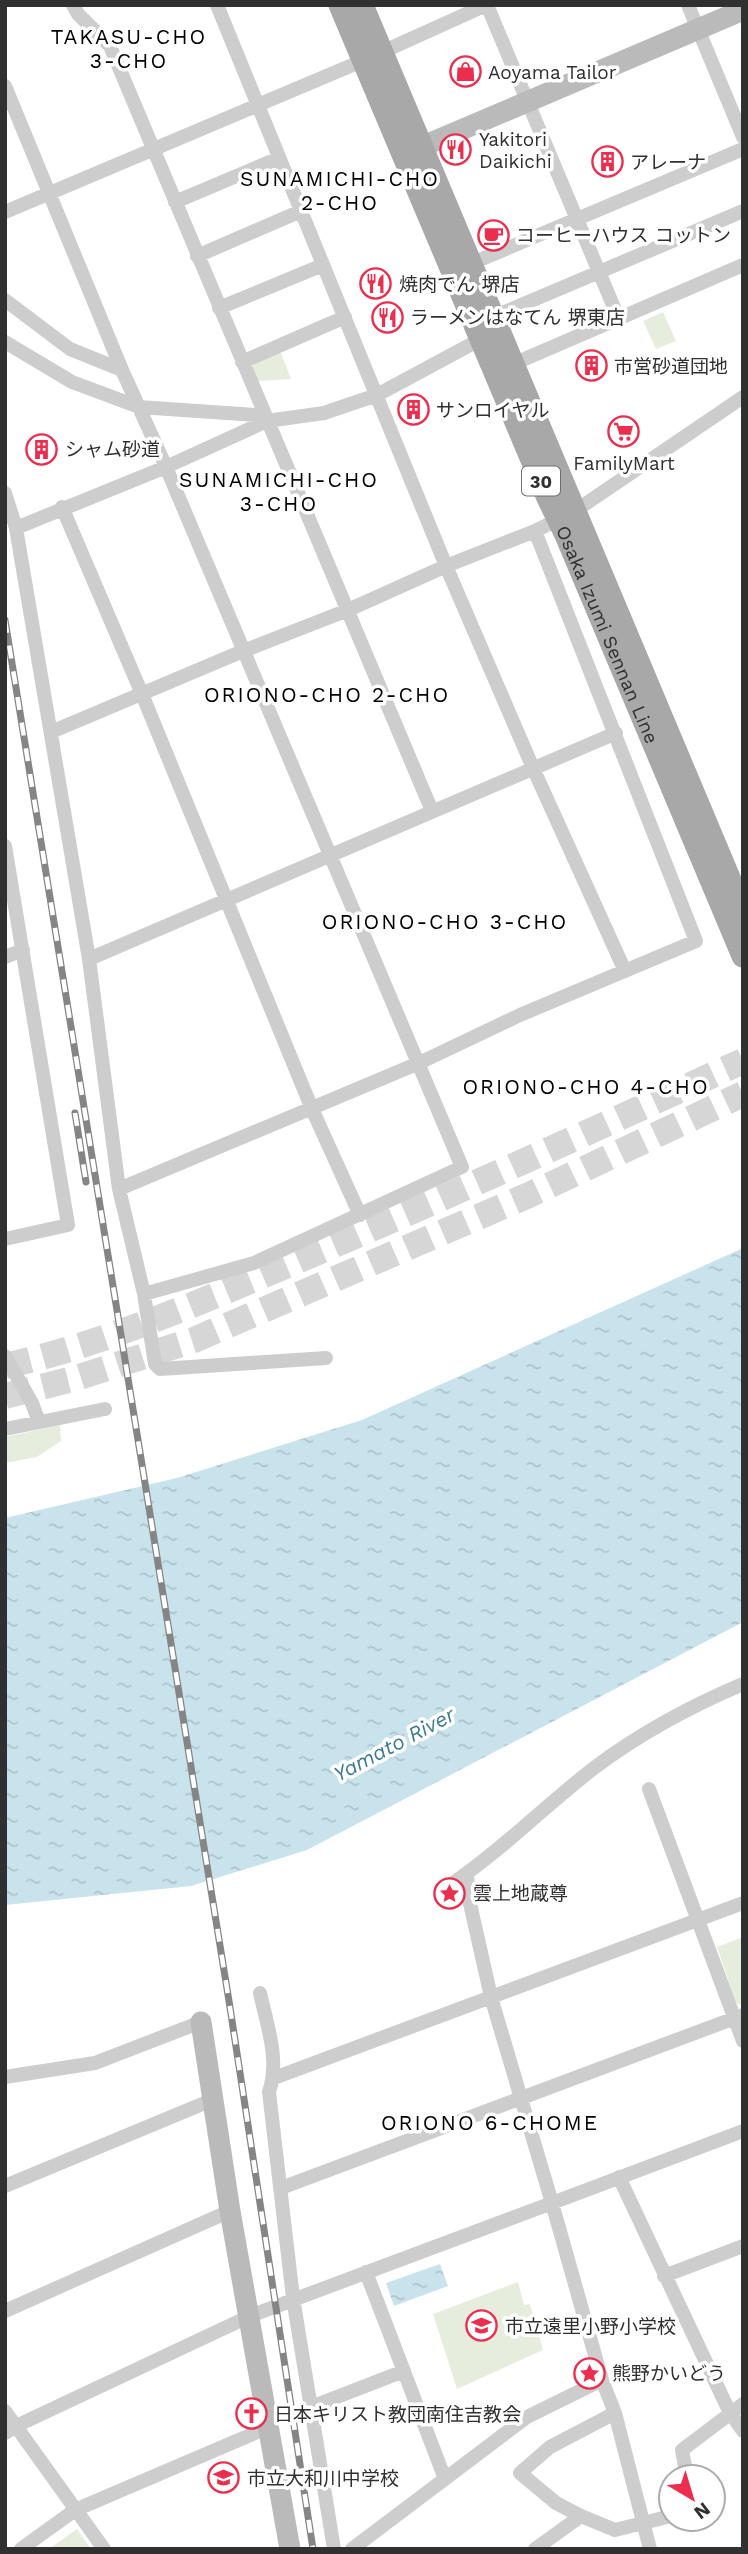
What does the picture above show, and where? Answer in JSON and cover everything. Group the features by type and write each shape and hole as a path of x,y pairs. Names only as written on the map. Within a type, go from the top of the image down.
{"main road":[{"name":"Osaka Izumi Sennan Line","path":"340,5 372,56 411,151 481,339 567,515 743,911"},
{"name":"Osaka Izumi Sennan Line","path":"362,5 372,56"},
{"name":"Osaka Izumi Sennan Line","path":"411,151 470,264 494,317 567,515 743,956"}],"street":[{"path":"73,5 78,14 110,46 432,811"},
{"path":"217,5 446,566 625,971"},
{"path":"5,212 486,5 618,317"},
{"path":"688,5 743,137"},
{"path":"411,151 743,10"},
{"path":"5,86 122,370 166,467 462,1167 254,1263 144,1294"},
{"path":"470,264 743,149"},
{"path":"175,202 279,158"},
{"path":"197,256 301,211"},
{"path":"494,317 743,211"},
{"path":"219,308 323,265"},
{"path":"513,364 743,265"},
{"path":"5,300 70,349 122,370"},
{"path":"242,362 345,317"},
{"path":"16,528 166,467 267,421 324,412 376,395 481,339"},
{"path":"5,342 72,382 139,407 256,415 267,421"},
{"path":"51,732 243,650 348,610 446,566 536,531 567,515 743,397"},
{"path":"5,493 16,528 89,959 119,1189 144,1294 155,1364 160,1369 326,1358"},
{"path":"62,508 142,694 312,1109 360,1215"},
{"path":"119,1189 419,1063 520,1015 696,940 536,531"},
{"path":"89,959 615,733"},
{"path":"5,846 68,1225 5,1239"},
{"path":"5,957 23,950"},
{"path":"5,1356 32,1403 38,1422"},
{"path":"5,1429 105,1409"},
{"path":"453,1883 594,1768 627,1745 679,1715 743,1684"},
{"path":"649,1789 738,2017 743,2041"},
{"path":"467,1873 469,1899 491,1997 602,2380 615,2413 650,2549"},
{"path":"274,2078 743,1903"},
{"path":"260,1993 274,2061 274,2078 269,2092 293,2298 334,2549"},
{"path":"281,2188 738,2017"},
{"path":"5,2077 95,2063 201,2022 230,2211 260,2313 270,2427 290,2549"},
{"path":"5,2186 212,2100"},
{"path":"10,2430 293,2298 743,2131"},
{"path":"618,2177 730,2413 743,2431"},
{"path":"5,2311 230,2211"},
{"path":"664,2276 743,2246"},
{"path":"366,2272 445,2479"},
{"path":"311,2407 404,2371"},
{"path":"352,2549 527,2417 602,2380"},
{"path":"684,2463 682,2450 743,2404"},
{"path":"5,2411 10,2430 104,2549"},
{"path":"615,2413 551,2447 520,2473 556,2503 615,2530 657,2520"},
{"path":"22,2549 75,2510 270,2427"},
{"path":"535,2549 581,2516"}],"green space":[{"path":"663,312 676,341 656,349 643,321"},
{"path":"280,351 291,379 258,381 251,369 254,362"},
{"path":"60,1425 61,1441 37,1457 5,1463 5,1437"},
{"path":"743,1937 743,2006 736,2003 717,1947"},
{"path":"518,2282 524,2305 530,2304 543,2350 457,2389 433,2314"},
{"path":"77,2529 91,2549 49,2549"}],"water":[{"name":"Yamato River","path":"743,1248 743,1622 307,1850 191,1886 5,1905 5,1518 177,1478 362,1420"},
{"path":"440,2264 448,2286 394,2306 386,2283"}],"tunnel":[{"path":"5,1366 80,1346 228,1290 466,1187 743,1061"},
{"path":"5,1396 73,1379 194,1340 529,1195 743,1094"}],"railway":[{"path":"5,620 229,2001 313,2549"},
{"path":"75,1113 86,1182"}],"place":[{"name":"Aoyama Tailor","path":"465,72"},
{"name":"Yakitori Daikichi","path":"456,150"},
{"name":"アレーナ","path":"607,162"},
{"name":"コーヒーハウス コットン","path":"493,235"},
{"name":"焼肉でん 堺店","path":"376,284"},
{"name":"ラーメンはなてん 堺東店","path":"387,317"},
{"name":"市営砂道団地","path":"591,366"},
{"name":"サンロイヤル","path":"413,410"},
{"name":"FamilyMart","path":"624,432"},
{"name":"シャム砂道","path":"42,449"},
{"name":"雲上地蔵尊","path":"450,1893"},
{"name":"市立遠里小野小学校","path":"482,2326"},
{"name":"熊野かいどう","path":"589,2373"},
{"name":"日本キリスト教団南住吉教会","path":"251,2414"},
{"name":"市立大和川中学校","path":"224,2478"}],"district":[{"name":"TAKASU-CHO 3-CHO","path":"129,48"},
{"name":"SUNAMICHI-CHO 2-CHO","path":"340,190"},
{"name":"SUNAMICHI-CHO 3-CHO","path":"279,491"},
{"name":"ORIONO-CHO 2-CHO","path":"327,694"},
{"name":"ORIONO-CHO 3-CHO","path":"445,921"},
{"name":"ORIONO-CHO 4-CHO","path":"586,1086"},
{"name":"ORIONO 6-CHOME","path":"490,2122"}]}
